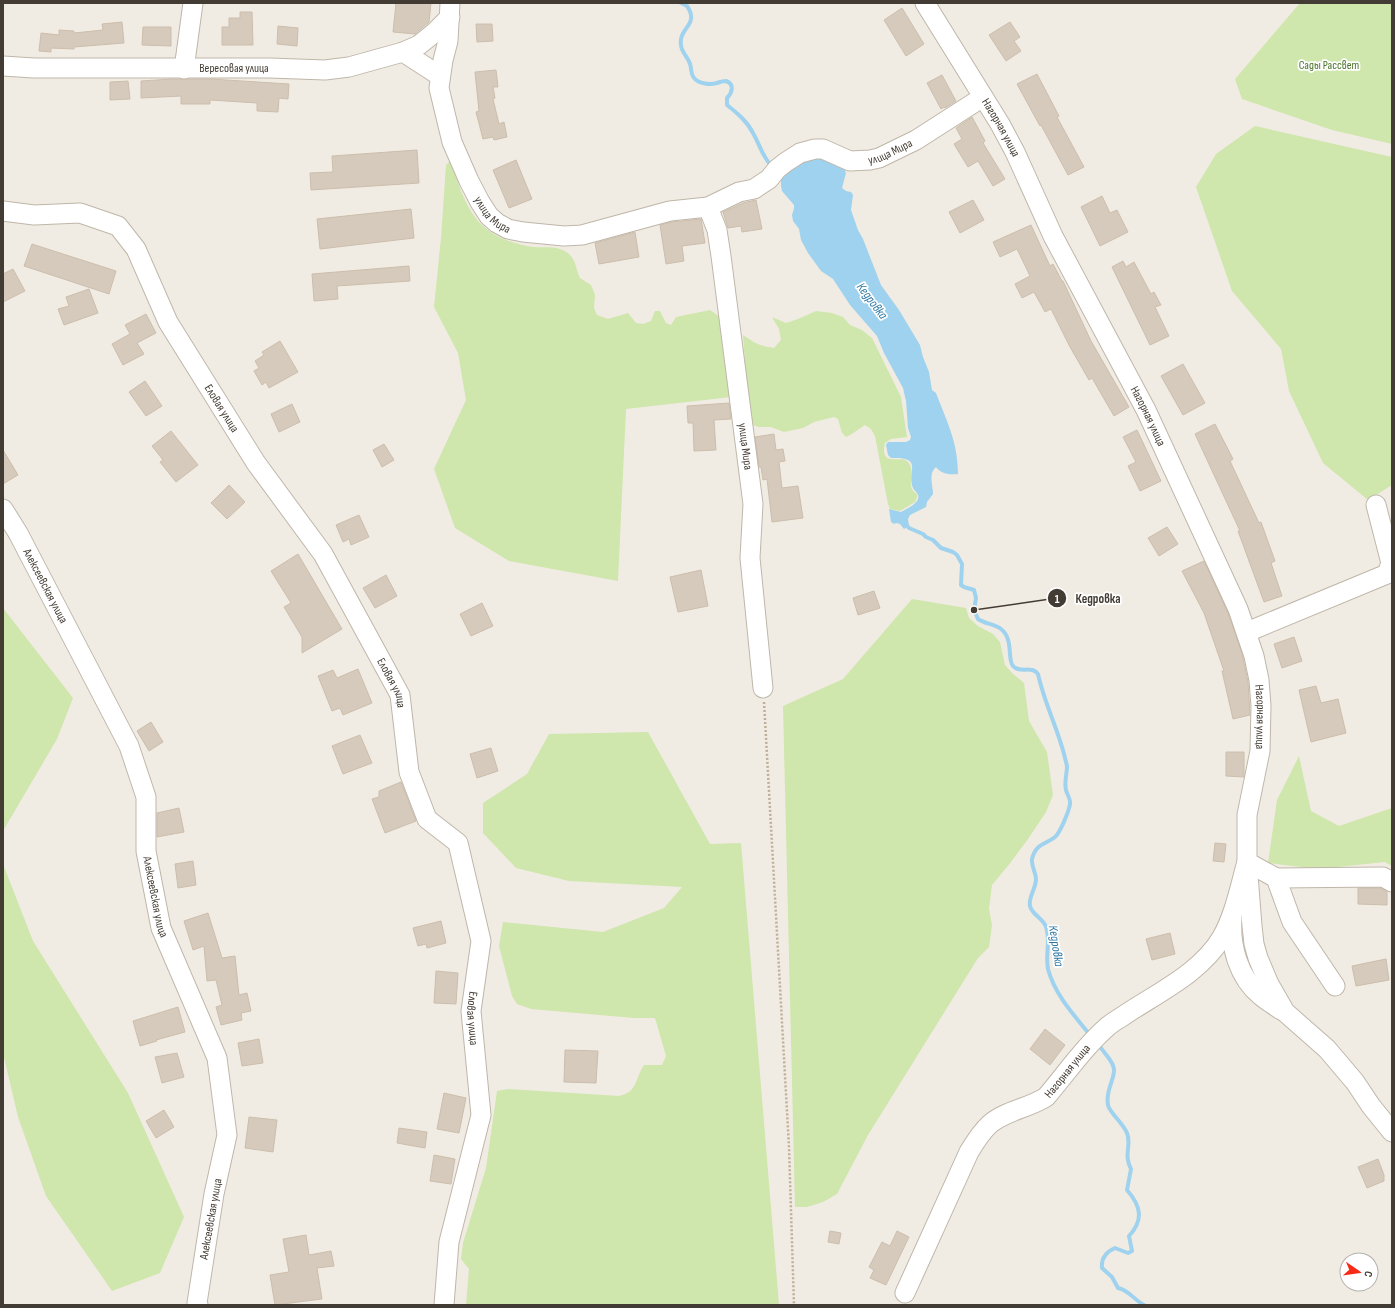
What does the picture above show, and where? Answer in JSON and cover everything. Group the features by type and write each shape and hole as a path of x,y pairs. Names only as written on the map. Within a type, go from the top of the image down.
{"street":[{"path":"184,69 193,3"},
{"name":"Нагорная улица","path":"925,3 1000,124 1015,152 1053,236 1146,410 1227,582 1254,656 1262,706 1260,751 1247,815 1247,862 1254,944 1258,958 1269,984 1284,1012 1327,1049 1355,1082 1371,1106 1392,1132"},
{"name":"Вересовая улица","path":"3,66 34,68 325,70 349,67 403,52 419,45 434,33 450,10"},
{"name":"улица Мира","path":"450,10 448,41 440,76 439,88 452,142 469,181 489,216 497,223 508,229 523,232 564,236 582,235 670,211 708,207 739,192 754,189 769,179 777,169 786,162 800,153 815,149 824,149 850,161 879,158 916,140 983,97"},
{"path":"403,52 440,76"},
{"name":"улица Мира","path":"708,207 716,230 721,256 753,504 750,558 763,688"},
{"name":"Еловая улица","path":"3,211 34,215 80,213 118,226 136,249 168,322 256,463 323,554 400,695 409,772 427,819 458,843 481,941 471,1010 481,1115 449,1242 444,1305"},
{"path":"1246,632 1386,574 1391,563 1376,506"},
{"name":"Алексеевская улица","path":"3,509 18,533 129,746 146,797 146,851 161,928 217,1058 227,1135 214,1194 197,1303 198,1305"},
{"path":"1247,862 1276,878 1383,877 1392,882"},
{"name":"Нагорная улица","path":"905,1293 969,1152 980,1135 990,1124 1002,1117 1039,1102 1046,1097 1085,1049 1106,1028 1193,968 1208,954 1222,937 1232,915 1247,862"},
{"path":"1276,878 1292,922 1335,986"},
{"path":"1232,915 1231,931 1234,949 1244,976 1261,996 1284,1012"}],"path":[{"path":"763,688 789,1147 794,1305"}],"green space":[{"name":"Сады Рассвет","path":"1300,3 1392,3 1392,144 1332,130 1242,99 1235,79"},
{"path":"1255,126 1392,157 1392,485 1368,500 1323,463 1289,391 1281,349 1232,291 1196,187 1216,154"},
{"path":"450,161 466,203 475,218 486,229 499,237 512,242 533,247 561,249 571,256 575,262 580,278 591,285 595,295 594,308 597,315 608,319 628,313 636,323 643,324 651,321 655,311 660,311 666,323 671,325 676,317 710,310 720,317 731,397 626,409 618,581 509,561 455,528 434,469 466,400 458,353 434,307 446,165"},
{"path":"816,311 832,313 843,317 850,325 862,330 872,338 901,397 907,437 891,439 885,443 884,451 885,456 888,458 901,459 908,462 911,470 911,487 917,494 917,497 915,502 900,511 890,509 875,436 871,429 865,425 846,437 842,433 838,419 834,417 814,422 803,428 784,432 771,427 759,427 752,425 749,416 743,335 757,344 774,348 781,340 779,329 772,317 786,323"},
{"path":"912,599 966,608 969,618 978,626 993,634 1000,642 1005,665 1024,683 1029,721 1047,752 1053,795 1046,812 1028,839 992,885 989,909 992,925 989,947 978,958 868,1135 837,1194 823,1202 807,1207 795,1207 783,706 843,679"},
{"path":"3,608 73,698 57,739 3,831"},
{"path":"648,732 710,844 741,843 779,1305 466,1305 469,1269 461,1259 463,1243 486,1168 497,1091 508,1089 619,1096 628,1093 632,1089 644,1065 662,1065 666,1056 655,1018 634,1018 531,1009 517,1004 512,996 499,946 503,922 603,932 664,908 682,887 569,881 516,868 483,833 483,803 527,774 549,734"},
{"path":"1299,756 1311,811 1339,826 1392,808 1392,866 1385,862 1318,869 1268,863 1277,800"},
{"path":"3,864 33,941 128,1093 184,1217 160,1273 112,1291 46,1196 18,1117 3,1053"}],"water":[{"path":"816,156 844,168 846,173 842,188 851,192 853,195 851,210 858,230 881,285 899,310 920,345 929,372 932,390 936,393 954,442 958,463 958,474 946,474 936,467 932,473 933,494 927,502 926,507 910,515 908,519 909,526 904,529 900,524 894,524 891,522 889,509 901,512 911,507 917,501 918,496 911,482 912,466 908,460 891,458 888,455 886,445 888,442 906,442 910,440 911,437 908,428 906,401 903,388 884,353 877,336 850,305 833,279 821,271 808,253 801,240 799,229 793,221 792,215 794,205 782,191 781,179 788,168"}],"building":[{"path":"396,3 431,3 429,22 415,34 393,32"},
{"path":"902,8 924,44 906,56 884,20"},
{"path":"240,12 252,12 253,45 222,45 222,27 229,27 229,18 240,18"},
{"path":"122,22 124,43 74,47 74,49 51,48 51,52 39,51 41,33 59,35 59,30 74,31 74,33 103,30 102,24"},
{"path":"1010,22 1020,37 1014,41 1021,51 1006,61 989,35"},
{"path":"476,24 492,24 493,41 477,42"},
{"path":"278,26 298,28 297,46 277,44"},
{"path":"143,27 171,27 171,46 142,45"},
{"path":"496,70 498,87 493,87 495,98 493,99 499,124 504,122 507,137 494,140 493,137 483,139 476,112 479,111 475,72"},
{"path":"1037,74 1059,116 1057,117 1084,167 1068,175 1017,84"},
{"path":"942,75 956,101 941,109 927,83"},
{"path":"211,79 289,84 288,99 279,98 278,112 257,111 257,103 210,100 210,104 181,104 181,96 141,98 141,81"},
{"path":"128,81 130,99 110,100 110,82"},
{"path":"972,117 985,141 983,143 1005,179 993,186 978,161 968,167 954,144 962,139 956,128"},
{"path":"417,150 419,183 311,190 310,173 333,172 332,156"},
{"path":"516,160 532,199 509,208 493,170"},
{"path":"1102,196 1110,213 1117,210 1128,232 1100,246 1081,207"},
{"path":"756,200 762,229 742,232 741,226 728,228 723,212 743,203"},
{"path":"973,200 984,220 960,233 949,212"},
{"path":"411,209 414,238 320,249 317,219"},
{"path":"701,219 705,243 682,246 684,261 666,264 660,225 672,222"},
{"path":"1031,225 1050,266 1053,264 1063,281 1091,341 1129,407 1114,416 1092,378 1089,380 1051,309 1045,312 1034,292 1022,298 1015,284 1030,276 1017,249 1000,257 993,242"},
{"path":"635,232 639,257 599,264 595,243"},
{"path":"32,244 116,271 109,294 24,266"},
{"path":"1123,261 1126,267 1134,262 1151,294 1154,292 1161,305 1155,307 1169,336 1150,345 1112,267"},
{"path":"409,266 410,281 337,286 338,299 314,301 312,274"},
{"path":"13,269 25,291 3,302 3,274"},
{"path":"89,289 98,313 64,325 58,309 69,306 66,297"},
{"path":"146,314 156,333 137,343 144,354 123,365 112,344 130,334 125,325"},
{"path":"280,341 298,372 269,388 266,382 262,385 254,371 259,368 255,361 264,355 262,352"},
{"path":"1183,364 1205,403 1183,415 1161,376"},
{"path":"145,381 162,406 146,416 129,392"},
{"path":"729,403 731,419 714,420 716,450 694,451 693,423 688,423 687,406"},
{"path":"292,404 300,422 279,432 271,414"},
{"path":"1215,424 1233,459 1230,461 1259,523 1261,522 1275,561 1271,563 1282,596 1264,602 1238,531 1240,531 1195,434"},
{"path":"1137,430 1161,481 1140,491 1128,466 1136,462 1123,437"},
{"path":"171,431 198,465 176,482 160,462 163,460 152,446"},
{"path":"774,434 776,450 783,449 785,461 779,462 782,488 798,486 803,518 772,522 767,479 763,480 761,467 759,467 755,437"},
{"path":"384,444 394,460 382,467 373,450"},
{"path":"3,450 18,475 3,484"},
{"path":"229,485 245,502 227,519 211,503"},
{"path":"359,515 369,537 351,545 349,539 343,542 336,525"},
{"path":"1167,527 1178,544 1159,556 1148,538"},
{"path":"298,554 342,629 302,653 302,637 284,607 291,603 271,571"},
{"path":"1204,561 1228,613 1242,653 1248,682 1250,715 1233,719 1222,671 1224,671 1204,613 1182,571"},
{"path":"701,570 708,606 678,612 670,577"},
{"path":"386,575 397,596 375,608 363,588"},
{"path":"874,591 880,608 858,615 853,598"},
{"path":"482,603 493,626 471,636 460,614"},
{"path":"1294,637 1302,661 1282,668 1274,644"},
{"path":"358,669 372,703 343,715 340,708 332,711 318,676 333,670 337,678"},
{"path":"1316,686 1321,703 1338,699 1346,733 1311,742 1299,690"},
{"path":"151,722 163,742 149,751 137,731"},
{"path":"360,735 372,763 343,774 332,746"},
{"path":"491,748 498,771 477,778 470,754"},
{"path":"1226,752 1244,752 1244,777 1226,776"},
{"path":"401,782 416,821 385,833 372,799 379,797 379,791"},
{"path":"179,808 184,832 157,837 157,813"},
{"path":"1215,843 1226,844 1224,862 1213,861"},
{"path":"193,861 196,885 178,888 175,864"},
{"path":"1358,888 1380,888 1387,892 1387,905 1358,904"},
{"path":"208,913 222,958 235,956 239,995 247,993 251,1011 241,1013 242,1020 221,1025 216,1007 222,1005 216,980 207,981 204,946 193,950 184,921"},
{"path":"441,921 446,943 427,948 426,944 418,946 413,928"},
{"path":"1170,933 1175,954 1152,960 1146,939"},
{"path":"1386,959 1389,980 1356,986 1352,966"},
{"path":"436,971 458,973 456,1004 434,1003"},
{"path":"178,1007 185,1032 140,1046 133,1021"},
{"path":"1045,1029 1065,1045 1050,1065 1030,1049"},
{"path":"259,1039 263,1063 242,1066 238,1043"},
{"path":"565,1050 598,1051 596,1083 564,1082"},
{"path":"177,1053 184,1077 162,1083 155,1057"},
{"path":"444,1093 466,1098 459,1133 437,1129"},
{"path":"164,1110 174,1127 156,1138 146,1121"},
{"path":"249,1117 277,1120 273,1152 245,1148"},
{"path":"399,1128 427,1132 425,1148 397,1143"},
{"path":"434,1155 455,1159 451,1184 430,1181"},
{"path":"1378,1159 1384,1175 1384,1181 1367,1188 1358,1167"},
{"path":"830,1231 841,1233 839,1244 828,1242"},
{"path":"897,1231 909,1237 886,1285 870,1278 874,1270 869,1267 882,1242 890,1246"},
{"path":"306,1235 309,1255 331,1251 334,1266 317,1268 322,1299 275,1305 270,1275 289,1272 283,1239"}],"waterway":[{"name":"Кедровка","path":"681,3 687,6 691,18 682,34 681,45 682,50 690,64 693,76 696,80 705,84 714,84 722,81 726,81 731,84 732,89 727,98 727,105 738,114 751,129 761,150 772,167"},
{"name":"Кедровка","path":"905,523 909,528 933,540 941,548 957,555 962,564 961,585 974,590 976,598 974,610 978,619 999,627 1005,633 1008,638 1010,659 1013,666 1019,669 1033,670 1038,674 1064,754 1067,766 1065,787 1070,802 1062,827 1057,835 1038,847 1032,859 1036,879 1030,899 1030,906 1033,912 1043,921 1046,927 1048,937 1047,964 1055,987 1060,996 1090,1035"},
{"name":"Кедровка","path":"1101,1048 1111,1060 1114,1069 1107,1100 1109,1108 1127,1133 1129,1142 1128,1159 1131,1169 1127,1190 1138,1207 1139,1213 1137,1224 1129,1236 1132,1251 1128,1253 1115,1248 1103,1259 1102,1268 1112,1277 1118,1288 1122,1289 1144,1305"}],"place":[{"name":"Кедровка","path":"974,610"}]}
